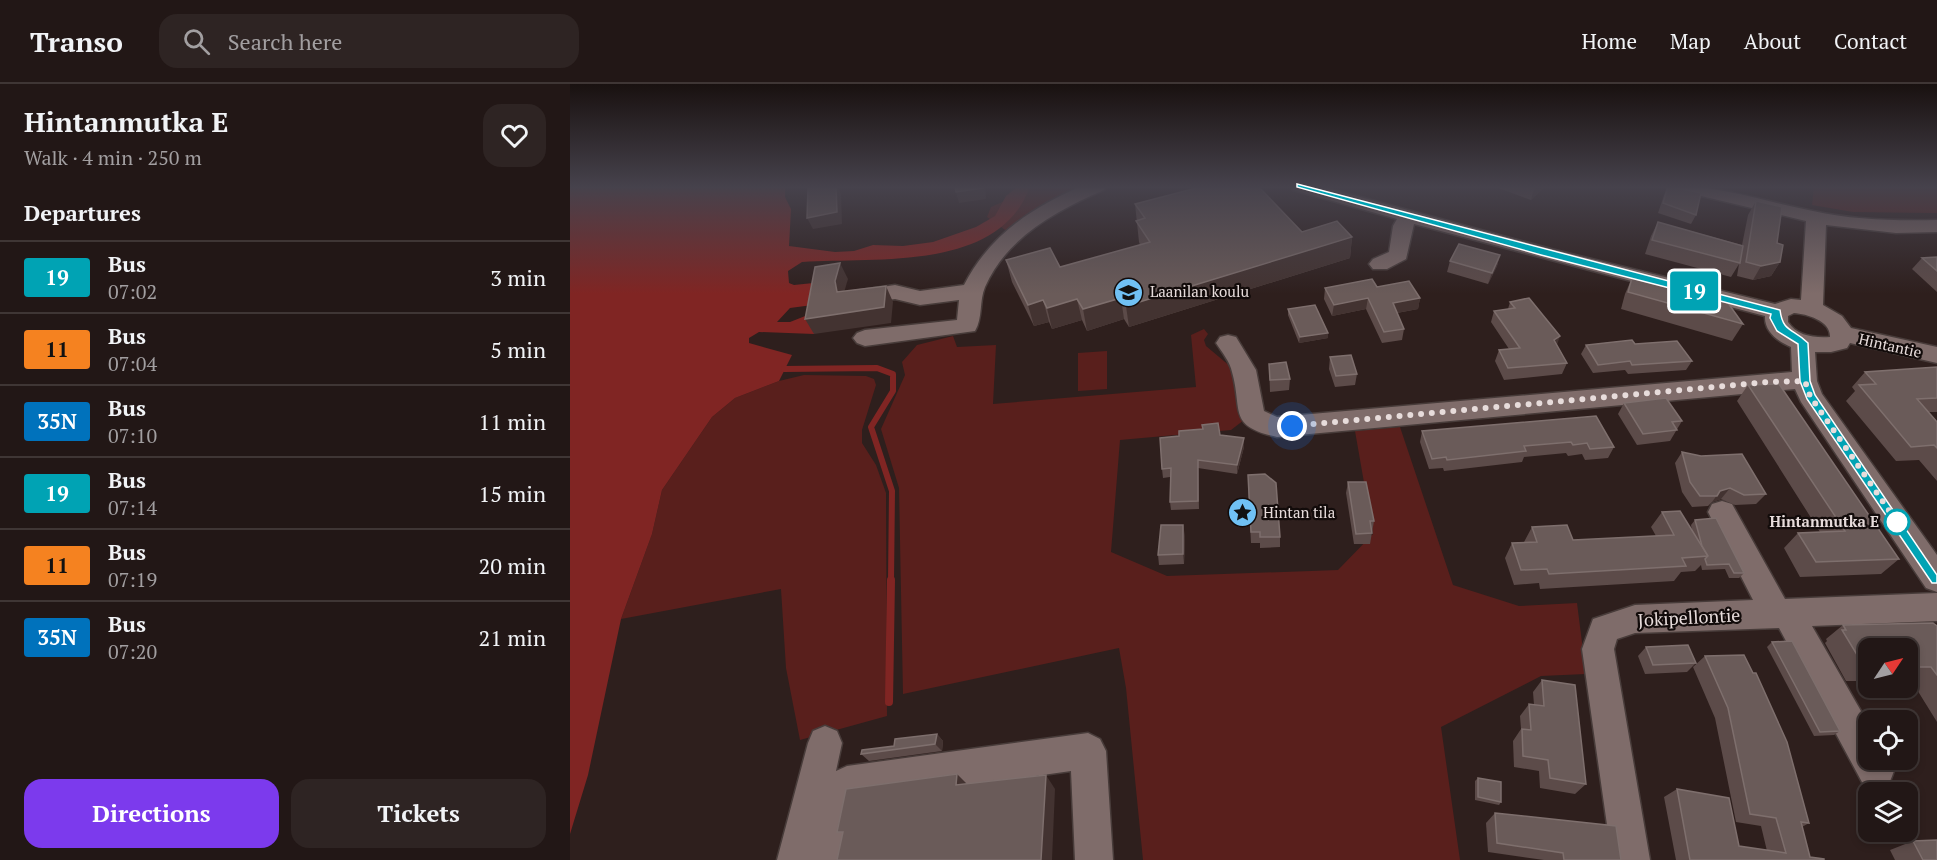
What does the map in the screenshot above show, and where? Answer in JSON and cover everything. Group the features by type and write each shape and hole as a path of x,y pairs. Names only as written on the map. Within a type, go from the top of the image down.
{"street":[{"path":"865,338 967,326 972,291 987,264 1029,222"},
{"path":"1380,264 1399,255 1405,222"},
{"path":"1433,222 1777,312 1791,306 1812,309 1834,320 1843,334 1839,342 1832,346 1803,343 1780,329 1775,318 1777,312"},
{"path":"1812,309 1816,222"},
{"path":"1853,222 1896,227 1937,226"},
{"path":"856,297 895,292 920,298 972,291"},
{"name":"Hintantie","path":"1843,334 1937,355"},
{"path":"1228,343 1244,370 1252,416 1263,424 1277,428 1776,381 1805,381"},
{"path":"1803,343 1805,381 1810,396 1937,579"},
{"path":"1722,512 1876,771"},
{"name":"Jokipellontie","path":"1630,860 1598,650 1604,628 1635,619 1782,615 1937,607"},
{"path":"796,860 825,743"},
{"path":"831,860 847,784 1088,751 1094,860"}],"shaded area":[{"path":"570,222 790,222 789,246 835,252 854,251 873,245 903,246 933,242 984,222 1005,222 990,235 962,247 930,255 897,259 802,262 788,271 789,283 794,285 823,282 820,304 790,308 777,322 790,322 818,311 814,334 759,332 749,338 749,343 792,355 779,381 735,398 712,417 662,490 652,534 621,619 588,775 570,834"},
{"path":"994,222 1021,222 1008,232"},
{"path":"1204,329 1208,334 1204,340 1206,346 1231,367 1244,420 1231,430 1120,440 1111,552 1167,576 1338,570 1373,534 1355,431 1400,427 1453,585 1519,606 1577,603 1586,674 1541,676 1441,727 1460,860 1143,860 1126,688 1119,648 903,694 899,488 881,429 905,375 902,362 917,345 953,336 957,347 996,345 993,404 1196,387 1191,335"},
{"path":"1107,351 1107,389 1078,391 1078,353"},
{"path":"804,375 866,376 874,379 876,385 862,430 862,443 876,465 886,493 887,716 800,740 786,668 781,589 621,619 652,534 662,490 712,417 735,398 779,381"}],"building":[{"path":"1137,222 1293,222 1302,232 1338,222 1352,237 1126,306 1121,298 1083,309 1077,299 1047,308 1043,300 1028,305 1006,260 1050,248 1060,267 1150,242"},
{"path":"1659,222 1743,246 1740,263 1652,240"},
{"path":"1753,222 1780,222 1777,243 1783,245 1780,262 1761,266 1746,262"},
{"path":"1459,244 1500,255 1492,273 1450,261"},
{"path":"1937,257 1937,271 1922,258"},
{"path":"840,263 835,281 837,292 886,286 884,307 805,319 815,267"},
{"path":"1632,278 1728,303 1743,324 1628,292"},
{"path":"1372,279 1377,287 1409,281 1420,298 1393,303 1404,329 1384,332 1368,298 1334,305 1325,288"},
{"path":"1529,298 1560,336 1554,340 1567,363 1508,368 1499,350 1520,348 1494,311 1515,308 1510,302"},
{"path":"1315,305 1328,333 1300,337 1288,309"},
{"path":"1632,340 1635,344 1677,341 1692,361 1632,365 1630,361 1598,365 1586,345"},
{"path":"1351,355 1357,374 1336,376 1330,357"},
{"path":"1286,362 1290,379 1270,380 1269,364"},
{"path":"1937,367 1937,398 1917,399 1937,422 1937,448 1934,445 1911,447 1859,385 1876,384 1865,372"},
{"path":"1779,384 1899,559 1816,562 1798,533 1845,531 1748,385"},
{"path":"1666,398 1682,421 1672,422 1677,430 1643,434 1624,403"},
{"path":"1596,416 1614,447 1590,449 1587,443 1573,445 1571,442 1524,446 1526,451 1447,460 1446,457 1432,459 1422,431"},
{"path":"1218,423 1220,435 1244,438 1237,465 1198,460 1198,501 1170,502 1171,468 1162,469 1160,438 1179,436 1179,431 1203,429 1202,425"},
{"path":"1682,452 1701,456 1742,454 1766,494 1744,495 1730,488 1720,491 1717,496 1700,496 1690,482"},
{"path":"1265,474 1276,483 1280,537 1260,537 1260,532 1251,532 1248,475"},
{"path":"1348,482 1366,482 1374,521 1370,521 1372,533 1356,534"},
{"path":"1680,511 1708,556 1682,558 1686,566 1549,574 1547,569 1521,570 1512,543 1537,542 1532,527 1567,525 1573,540 1674,535 1662,512"},
{"path":"1716,518 1744,573 1734,573 1729,564 1707,565 1705,559 1708,556 1702,546 1695,520"},
{"path":"1161,525 1183,525 1183,554 1158,555"},
{"path":"1933,623 1937,626 1937,675 1931,667 1918,667 1918,638 1858,638 1858,656 1842,630 1846,630 1843,625"},
{"path":"1792,641 1840,731 1820,732 1772,642"},
{"path":"1688,645 1696,663 1653,665 1646,647"},
{"path":"1744,655 1753,673 1756,673 1787,742 1809,823 1801,822 1810,857 1824,860 1690,860 1677,789 1729,798 1739,846 1786,853 1776,818 1750,814 1728,708 1705,656"},
{"path":"1542,680 1575,685 1586,784 1550,778 1548,760 1523,756 1522,729 1531,730 1529,704 1544,706"},
{"path":"937,734 935,744 861,754 862,750 894,746 895,739"},
{"path":"957,774 956,785 1046,775 1041,860 837,860 843,832 837,832 846,789"},
{"path":"1478,778 1501,782 1501,802 1478,797"},
{"path":"1495,813 1616,826 1621,860 1564,860 1563,853 1497,843"},
{"path":"1937,840 1937,860 1923,860 1914,842"}],"waterway":[{"path":"784,369 877,368 893,374 893,391 871,427 892,491 891,581"},
{"path":"889,702 891,580"}],"bus line":[{"name":"19","path":"1432,222 1777,312 1775,318 1780,329 1788,336 1803,343 1805,381 1810,396 1937,579"}],"place":[{"name":"Laanilan koulu","path":"1129,292"},
{"name":"Hintan tila","path":"1242,513"},
{"name":"Hintanmutka E","path":"1897,522"}],"route":[{"path":"1292,426 1787,380 1805,381 1810,396 1897,522"}]}
